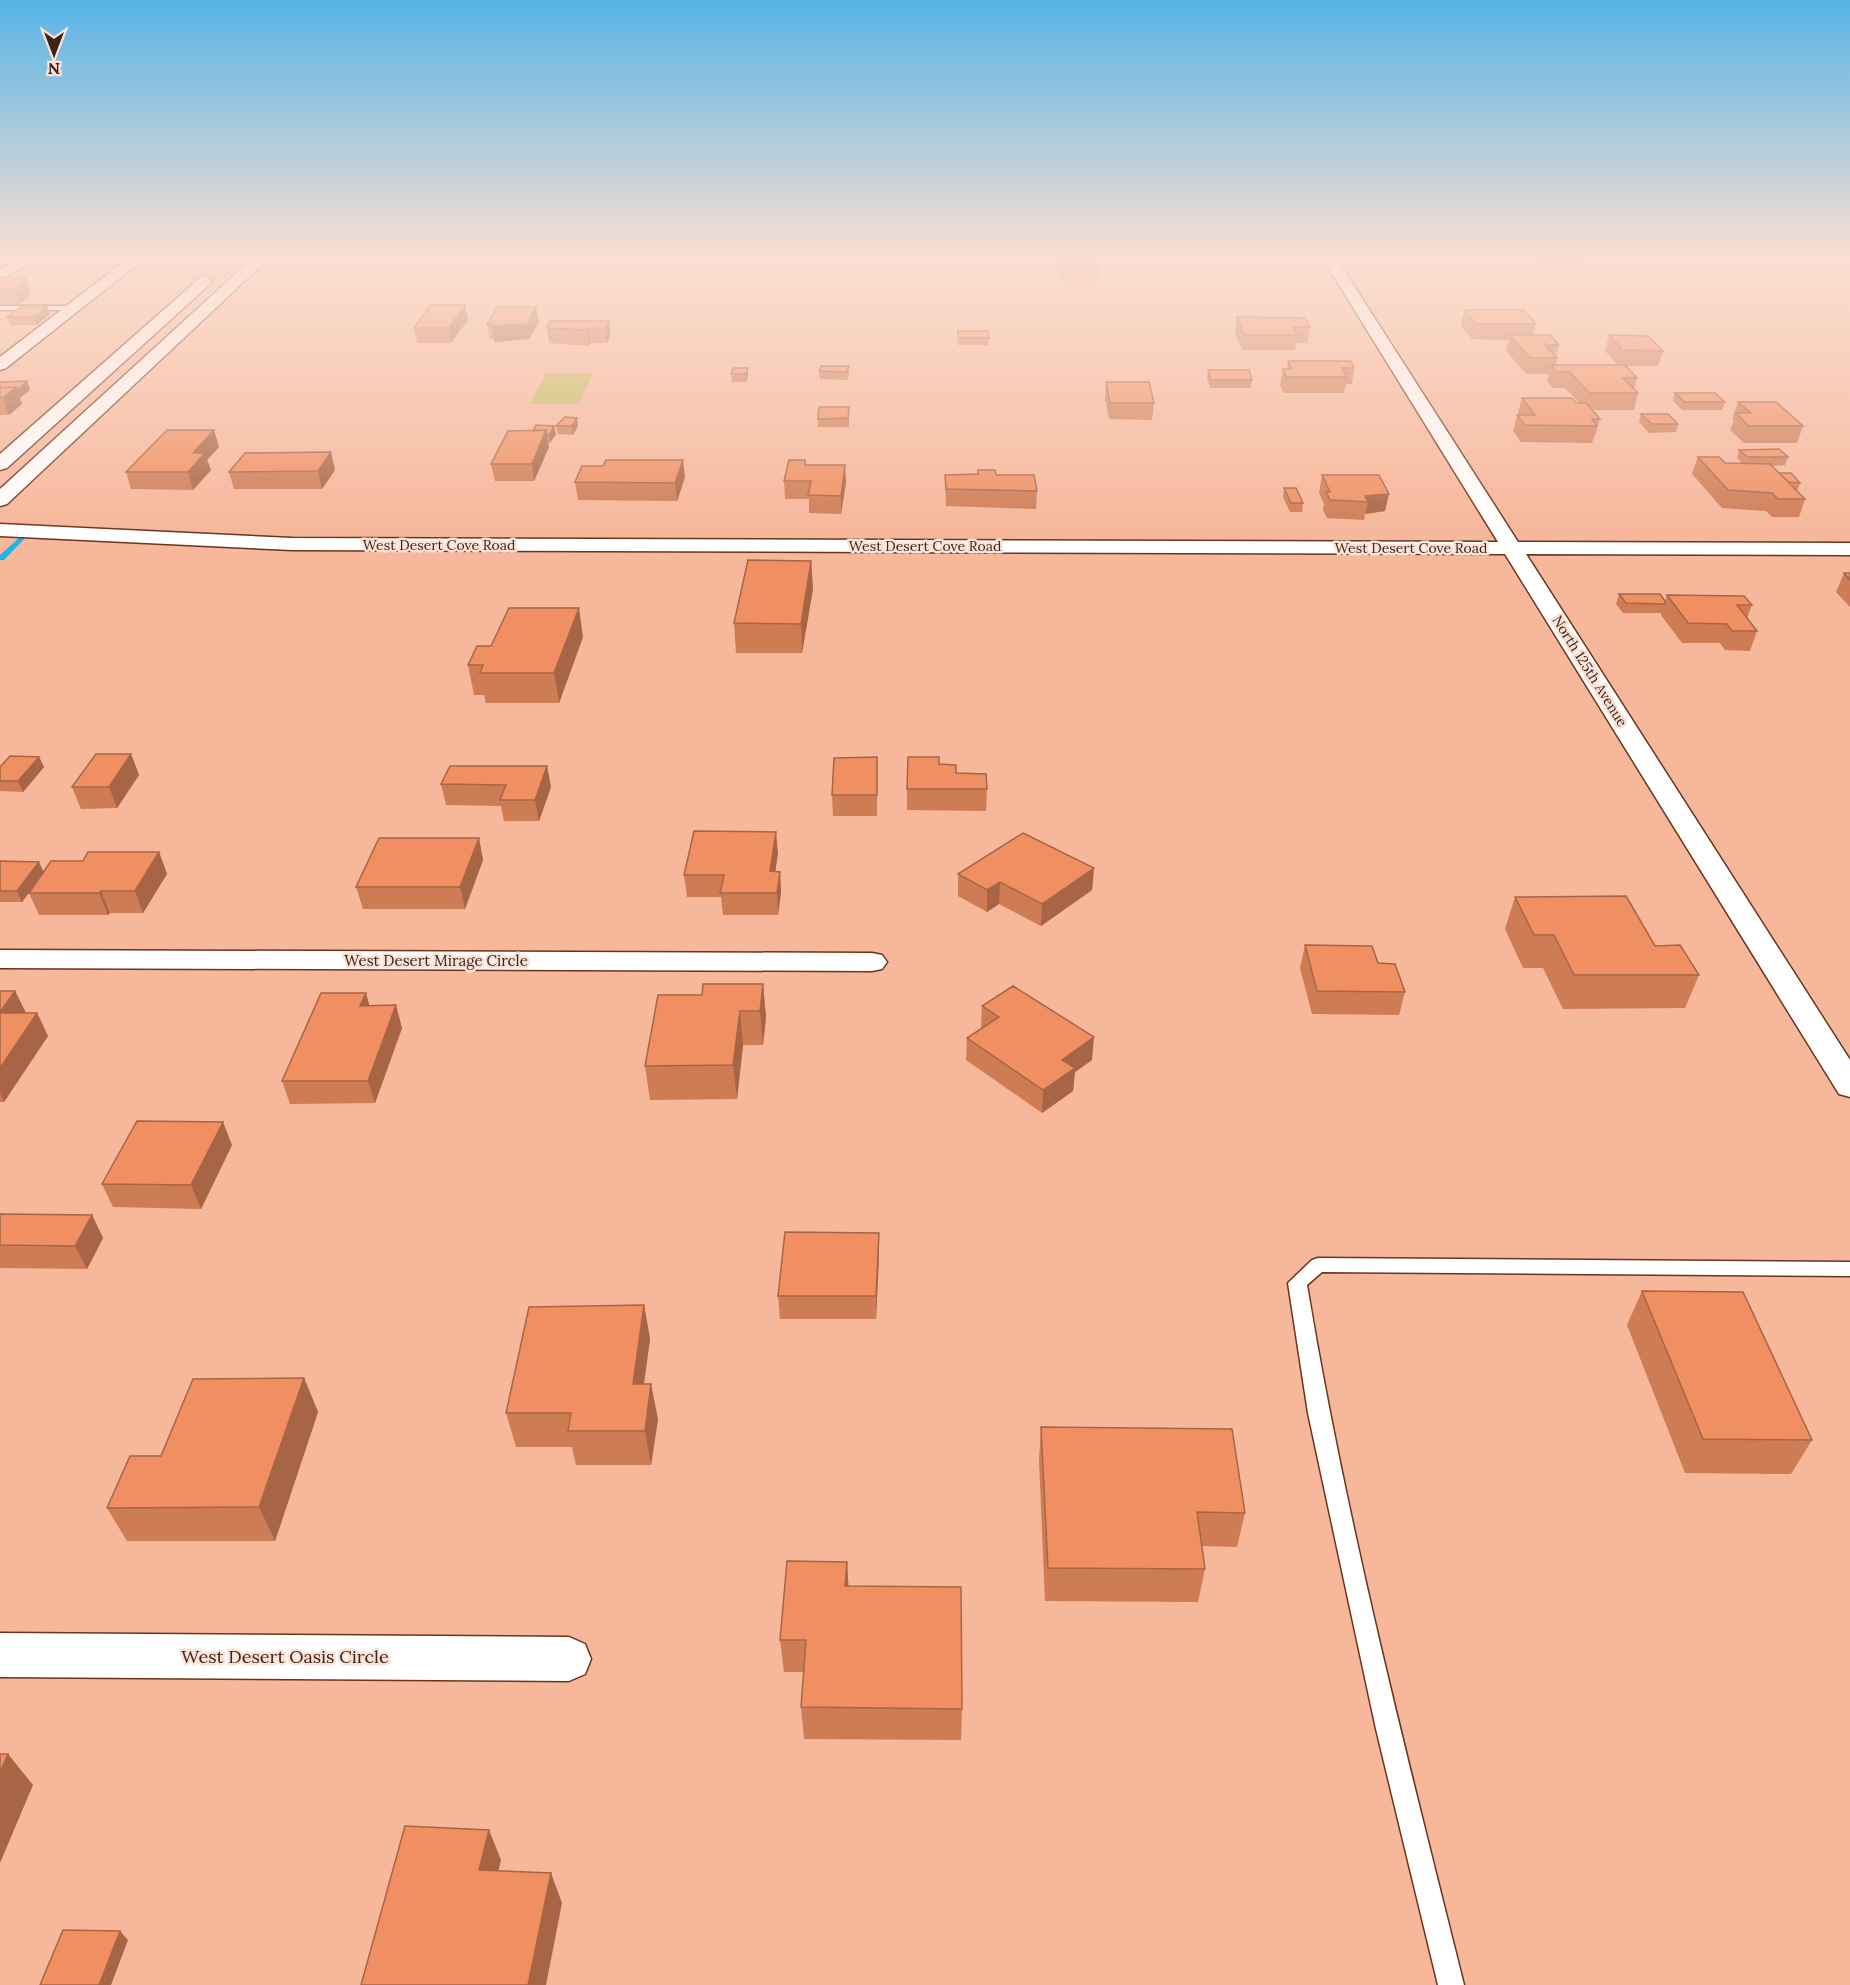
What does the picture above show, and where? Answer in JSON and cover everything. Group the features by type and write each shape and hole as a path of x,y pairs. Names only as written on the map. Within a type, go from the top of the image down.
{"main road":[{"path":"0,464 127,351"},
{"path":"0,500 162,351"}],"street":[{"path":"0,365 18,351"},
{"name":"North 125th Avenue","path":"1388,351 1850,1086"},
{"name":"West Desert Cove Road","path":"0,530 292,544 1850,549"},
{"name":"West Desert Mirage Circle","path":"0,959 872,962"},
{"name":"West Desert Oasis Circle","path":"0,1655 569,1659"}],"lane":[{"path":"1451,1985 1388,1729 1323,1437 1298,1283 1318,1265 1850,1269"}],"shaded area":[{"path":"546,373 593,373 579,404 530,404"}],"building":[{"path":"1524,351 1550,351 1557,358 1530,358"},
{"path":"1288,361 1351,361 1354,368 1342,368 1347,377 1286,377 1283,369 1292,369"},
{"path":"1551,365 1625,365 1637,378 1623,378 1638,393 1589,393 1570,372 1557,372"},
{"path":"821,366 849,366 847,372 819,371"},
{"path":"733,368 748,368 746,374 731,374"},
{"path":"1208,370 1249,370 1252,380 1211,380"},
{"path":"27,381 17,390 16,387 0,388 0,382"},
{"path":"1106,382 1149,382 1154,403 1110,403"},
{"path":"16,387 3,398 0,398 0,388"},
{"path":"1675,393 1715,393 1725,402 1685,402"},
{"path":"1522,398 1572,398 1576,403 1586,403 1600,419 1592,419 1597,426 1525,425 1517,415 1535,415"},
{"path":"1738,402 1776,402 1803,426 1749,426 1736,413 1751,413"},
{"path":"819,407 849,407 848,418 818,419"},
{"path":"1641,414 1668,414 1678,424 1652,424"},
{"path":"565,417 577,418 572,426 556,426"},
{"path":"536,425 554,426 547,435 546,430 533,431"},
{"path":"167,430 214,430 193,453 205,453 188,472 126,472"},
{"path":"546,430 532,464 491,464 508,431"},
{"path":"1779,449 1788,457 1748,457 1739,450"},
{"path":"331,452 318,471 229,472 245,453"},
{"path":"1698,457 1719,457 1725,463 1770,464 1805,499 1778,499 1772,493 1728,490"},
{"path":"606,460 683,460 675,483 575,482 582,466 603,466"},
{"path":"789,460 805,460 805,465 845,465 841,496 808,495 811,481 784,481"},
{"path":"978,470 995,470 996,475 1034,475 1037,491 946,489 945,475 978,474"},
{"path":"1779,473 1791,473 1800,483 1789,482"},
{"path":"1322,475 1379,475 1389,494 1365,496 1368,502 1330,500 1326,492 1330,492"},
{"path":"1284,488 1296,488 1303,503 1291,503"},
{"path":"748,560 811,561 801,624 734,623"},
{"path":"1619,594 1660,594 1665,604 1626,603"},
{"path":"1667,595 1744,596 1752,605 1737,605 1757,631 1732,631 1727,624 1688,623"},
{"path":"509,608 579,608 554,673 480,673 483,665 468,665 477,646 491,646"},
{"path":"96,754 131,754 109,787 72,787"},
{"path":"10,756 39,757 18,781 0,781 0,767"},
{"path":"877,757 877,795 832,795 834,758"},
{"path":"908,757 939,757 939,764 956,765 956,773 986,774 987,789 907,789"},
{"path":"450,766 547,766 535,800 500,800 506,785 441,784"},
{"path":"694,831 776,832 770,871 780,872 777,893 720,893 724,875 684,875"},
{"path":"1023,833 1094,868 1042,904 1000,882 987,890 958,874"},
{"path":"379,838 479,838 460,887 356,887"},
{"path":"88,852 159,852 135,891 29,893 51,861 83,861"},
{"path":"0,861 39,862 17,891 0,891"},
{"path":"1626,896 1655,946 1680,945 1699,975 1574,975 1554,935 1534,935 1515,897"},
{"path":"1305,945 1372,946 1378,963 1395,964 1405,992 1317,991"},
{"path":"703,984 763,984 760,1011 740,1011 733,1065 645,1066 658,995 702,995"},
{"path":"1013,986 1094,1037 1062,1060 1075,1068 1043,1090 967,1038 999,1017 982,1006"},
{"path":"0,991 15,991 0,1012"},
{"path":"321,993 366,993 360,1006 396,1005 368,1081 282,1081"},
{"path":"0,1013 37,1013 0,1068"},
{"path":"137,1121 223,1122 191,1185 102,1184"},
{"path":"0,1214 92,1215 75,1246 0,1245"},
{"path":"785,1232 879,1233 876,1296 778,1296"},
{"path":"1642,1291 1743,1292 1812,1440 1703,1439"},
{"path":"644,1305 633,1384 651,1384 645,1431 568,1431 571,1413 506,1413 529,1307"},
{"path":"304,1378 259,1507 107,1508 130,1456 161,1456 193,1379"},
{"path":"1041,1427 1232,1429 1245,1513 1197,1512 1205,1569 1048,1568"},
{"path":"787,1561 847,1562 845,1586 961,1587 962,1709 801,1707 806,1640 780,1640"},
{"path":"0,1754 8,1754 0,1772"},
{"path":"405,1826 489,1830 479,1870 551,1873 528,1985 361,1985"},
{"path":"63,1930 120,1931 99,1985 40,1985"}],"waterway":[{"path":"1,558 22,538"}]}
